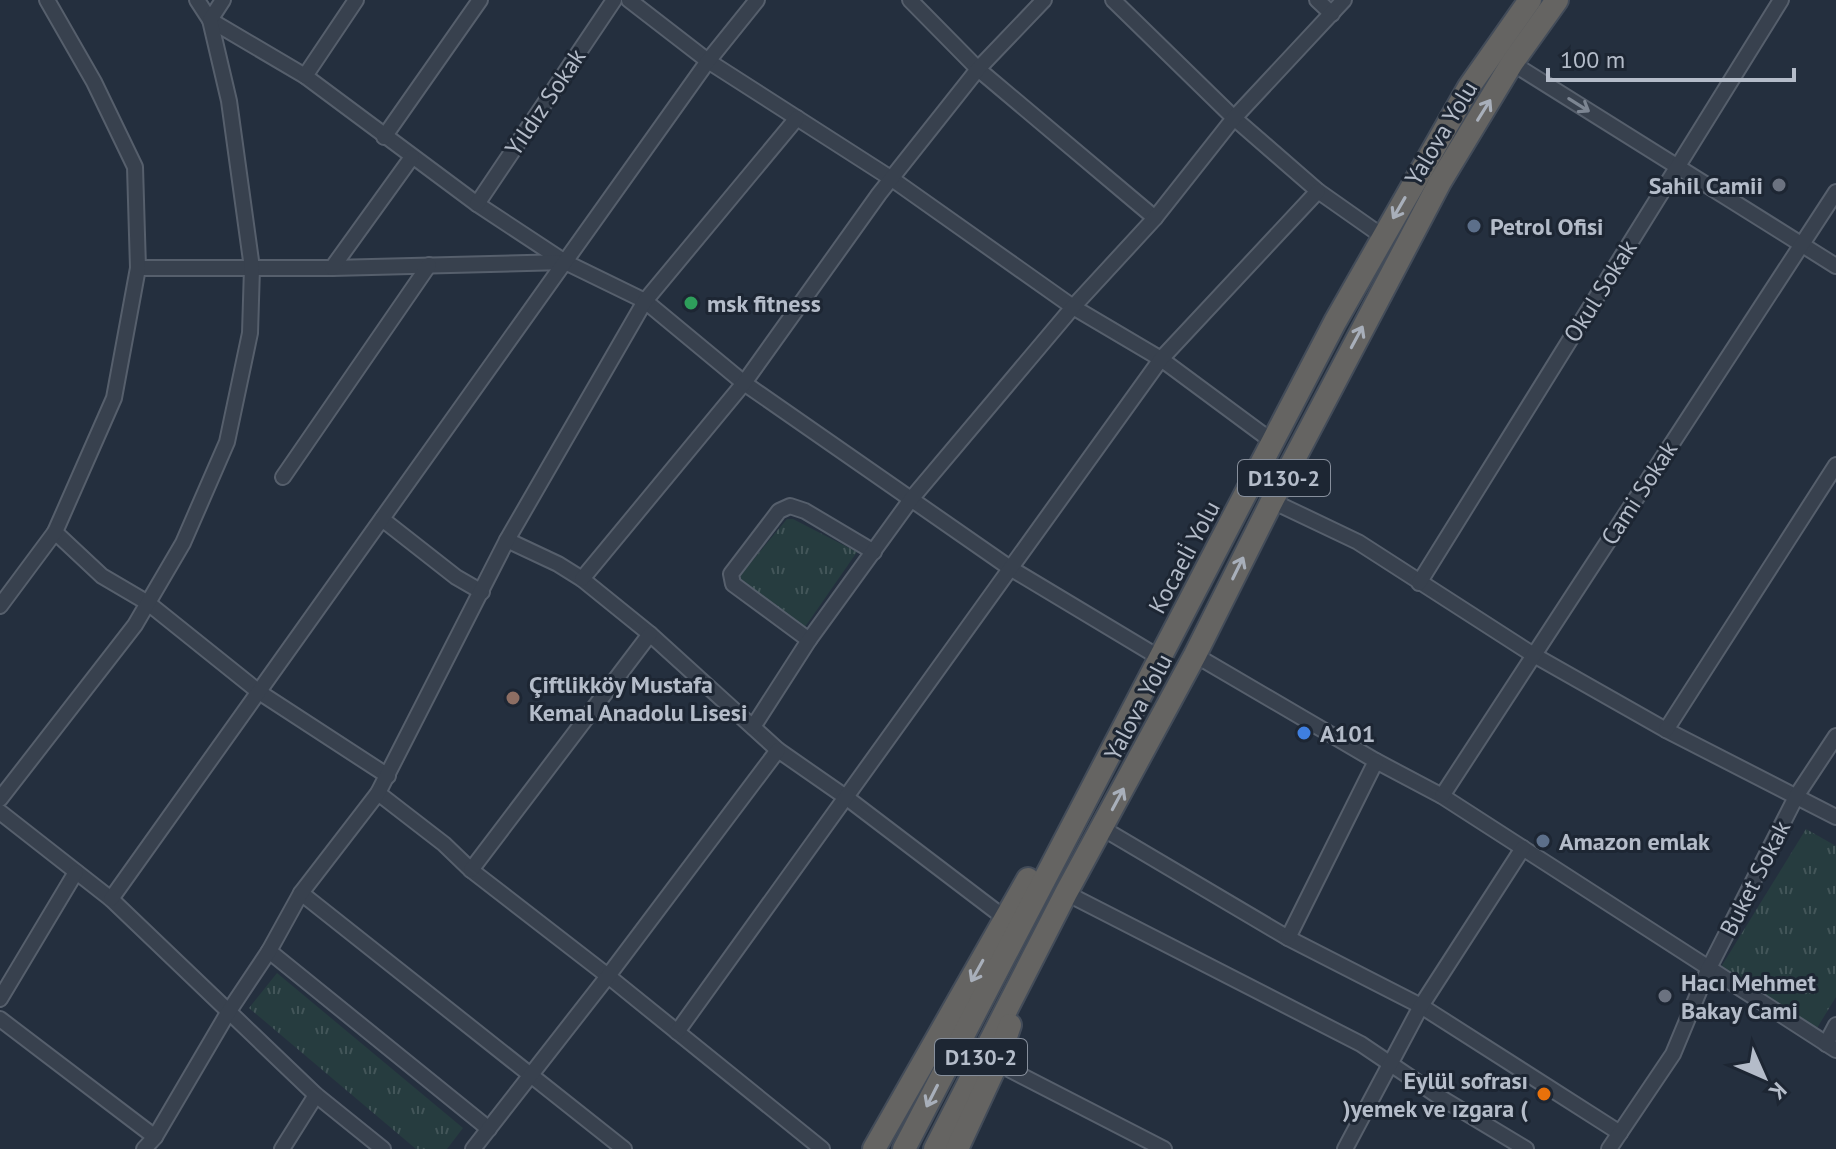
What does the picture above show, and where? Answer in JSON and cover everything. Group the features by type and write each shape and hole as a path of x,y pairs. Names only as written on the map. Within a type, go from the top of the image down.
{"highway":[{"name":"Yalova Yolu","path":"935,1149 1440,182 1512,63 1557,0"},
{"name":"Kocaeli̇ Yolu","path":"904,1149 1382,236 1469,87 1527,1"},
{"path":"874,1149 1029,878 1093,786"},
{"path":"957,1149 997,1063 1030,967"}],"street":[{"path":"0,606 55,532 114,398 138,268 135,167 94,82 47,0"},
{"path":"0,799 135,625 183,543 227,442 250,333 252,268 229,101 210,20 197,0"},
{"path":"210,20 223,0"},
{"path":"305,76 356,0"},
{"path":"384,137 480,0"},
{"name":"Yıldız Sokak","path":"477,204 614,0"},
{"path":"629,0 708,61 892,179 1073,307 1161,359 1273,442"},
{"path":"111,899 708,61 757,0"},
{"path":"910,0 978,69 1155,218"},
{"path":"582,579 744,383 892,179 978,69 1044,0"},
{"path":"1113,0 1234,118 1318,191 1382,236"},
{"path":"1317,0 1332,14"},
{"path":"753,727 809,640 912,498 1073,307 1155,218 1234,118 1344,0"},
{"name":"Okul Sokak","path":"1419,583 1781,0"},
{"path":"210,20 305,76 477,204 565,262 645,301 744,383 1010,568 1160,658"},
{"path":"1512,63 1836,266"},
{"path":"144,1149 155,1137 301,893 378,793 507,540 645,301 797,118"},
{"path":"332,268 412,157"},
{"path":"677,1032 1161,359 1318,191"},
{"name":"Cami Sokak","path":"1442,796 1836,192"},
{"path":"138,268 332,268 565,262"},
{"path":"283,477 429,265"},
{"path":"1666,730 1836,465"},
{"path":"1272,501 1358,542 1532,654 1666,730 1836,817"},
{"path":"809,640 733,584 731,574 779,511 790,506 805,511 874,552"},
{"path":"382,519 456,577 482,592"},
{"path":"55,532 102,576 148,603 259,692 388,776"},
{"path":"507,540 582,579 650,634 778,750 847,798 1006,919"},
{"path":"471,870 650,634"},
{"path":"1195,655 1442,796 1831,1047 1836,1025"},
{"name":"Buket Sokak","path":"1609,1149 1673,1054 1708,970 1797,795 1836,736"},
{"path":"473,1149 532,1076 778,750"},
{"path":"1288,938 1376,761"},
{"path":"378,793 822,1149"},
{"path":"0,812 111,899 316,1095 383,1149"},
{"path":"1102,828 1288,938 1421,1006 1620,1133"},
{"path":"1345,1149 1421,1006 1523,848"},
{"path":"0,999 76,872"},
{"path":"301,893 624,1149"},
{"path":"1066,893 1361,1044 1438,1096 1526,1149"},
{"path":"269,951 489,1129"},
{"path":"0,1019 155,1137"},
{"path":"997,1063 1164,1149"},
{"path":"282,1149 316,1095"}],"green space":[{"path":"787,519 793,519 857,552 805,627 738,578"},
{"path":"1806,829 1836,846 1836,997 1817,1028 1721,967"},
{"path":"277,973 463,1128 447,1149 416,1149 249,1008"}],"place":[{"name":"Sahil Camii","path":"1779,185"},
{"name":"Petrol Ofisi","path":"1474,226"},
{"name":"msk fitness","path":"691,303"},
{"name":"Çiftlikköy Mustafa Kemal Anadolu Lisesi","path":"513,698"},
{"name":"A101","path":"1304,733"},
{"name":"Amazon emlak","path":"1543,841"},
{"name":"Hacı Mehmet Bakay Cami","path":"1665,996"},
{"name":"Eylül sofrası )yemek ve ızgara (","path":"1544,1094"}]}
